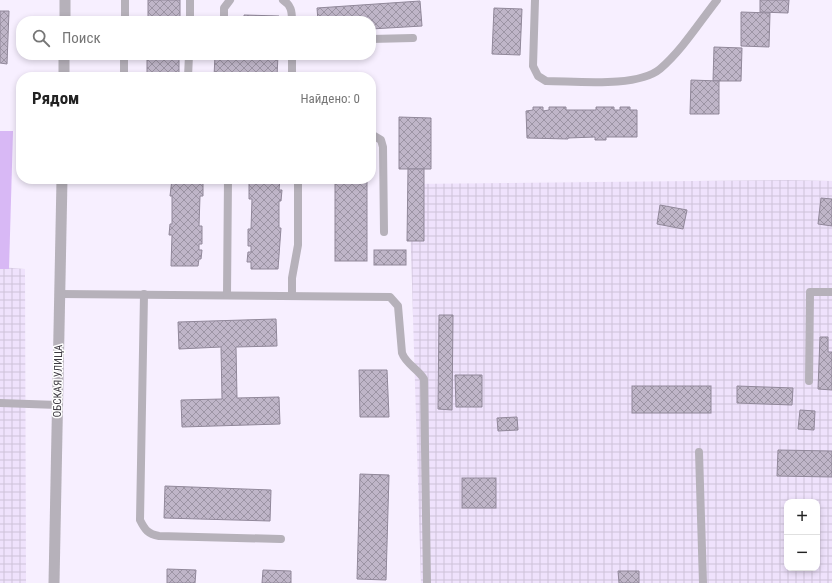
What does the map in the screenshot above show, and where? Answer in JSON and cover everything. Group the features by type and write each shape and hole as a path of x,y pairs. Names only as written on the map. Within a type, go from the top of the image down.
{"street":[{"path":"65,0 65,16"},
{"path":"64,60 64,72"},
{"name":"ОБСКАЯ УЛИЦА","path":"54,583 62,184"}],"lane":[{"path":"125,0 125,16"},
{"path":"190,0 190,16"},
{"path":"224,16 224,8 230,0"},
{"path":"282,0 289,4 292,16"},
{"path":"535,0 533,66 538,76 546,81 629,81 645,77 659,69 674,54 717,0"},
{"path":"376,39 413,38"},
{"path":"124,60 124,72"},
{"path":"188,72 189,60"},
{"path":"292,60 292,72"},
{"path":"376,137 381,140 383,148 384,232"},
{"path":"227,295 228,184"},
{"path":"292,296 292,278 298,245 298,184"},
{"path":"809,382 810,292 832,292"},
{"path":"60,294 390,297 398,306 402,353 404,359 420,373 424,379 427,583"},
{"path":"144,294 140,520 145,530 158,536 281,539"},
{"path":"0,403 58,405"},
{"path":"699,452 702,583"}],"shaded area":[{"path":"0,131 13,131 9,269 0,269"},
{"path":"788,180 832,181 832,583 421,583 409,184"},
{"path":"0,267 25,269 26,583 0,583"}],"building":[{"path":"148,0 180,0 180,16 148,16"},
{"path":"760,0 789,0 788,13 760,12"},
{"path":"420,1 422,26 376,29 376,16 318,16 317,8"},
{"path":"494,8 522,9 520,55 492,54"},
{"path":"0,11 9,11 7,64 0,63"},
{"path":"741,12 770,13 769,47 741,46"},
{"path":"244,15 279,16 244,16"},
{"path":"714,47 742,48 741,81 713,81"},
{"path":"147,60 179,60 179,72 147,72"},
{"path":"215,60 278,60 277,72 214,72"},
{"path":"691,80 719,81 719,114 690,114"},
{"path":"533,107 543,107 543,111 549,110 549,107 566,107 566,110 596,110 596,107 614,107 614,110 620,110 620,107 630,107 630,110 637,110 637,137 606,137 606,140 595,140 595,137 568,139 527,138 526,111 533,110"},
{"path":"399,117 431,118 431,169 399,169"},
{"path":"408,169 424,169 424,241 407,241"},
{"path":"171,184 203,184 203,196 200,196 199,226 202,226 202,244 199,244 199,250 202,250 201,259 199,259 198,266 171,266 172,235 169,235 170,224 172,224 172,196 170,196"},
{"path":"249,184 280,184 279,190 282,190 281,201 279,201 279,228 281,228 278,269 251,269 251,262 247,262 248,252 251,252 251,246 248,246 248,229 251,229 252,199 249,199"},
{"path":"335,184 367,184 367,261 335,261"},
{"path":"821,198 832,199 832,226 818,224"},
{"path":"660,205 687,210 683,229 657,224"},
{"path":"374,250 406,250 406,265 374,265"},
{"path":"439,315 453,315 452,410 438,409"},
{"path":"276,319 277,346 236,347 237,398 279,397 280,424 182,427 181,400 222,399 221,347 179,349 178,322"},
{"path":"820,337 828,337 828,352 832,352 832,390 818,389"},
{"path":"359,370 387,370 389,417 360,417"},
{"path":"455,375 482,375 482,407 456,407"},
{"path":"632,386 711,386 711,413 632,413"},
{"path":"737,386 793,388 792,405 737,403"},
{"path":"800,410 815,411 814,430 798,429"},
{"path":"517,417 518,430 498,431 497,418"},
{"path":"778,450 832,451 832,477 777,476"},
{"path":"360,474 389,475 386,580 357,579"},
{"path":"462,478 496,478 496,508 462,508"},
{"path":"165,486 271,490 270,521 164,518"},
{"path":"167,569 196,570 195,583 167,583"},
{"path":"263,570 291,571 291,583 262,583"},
{"path":"618,571 639,571 639,583 619,583"}]}
